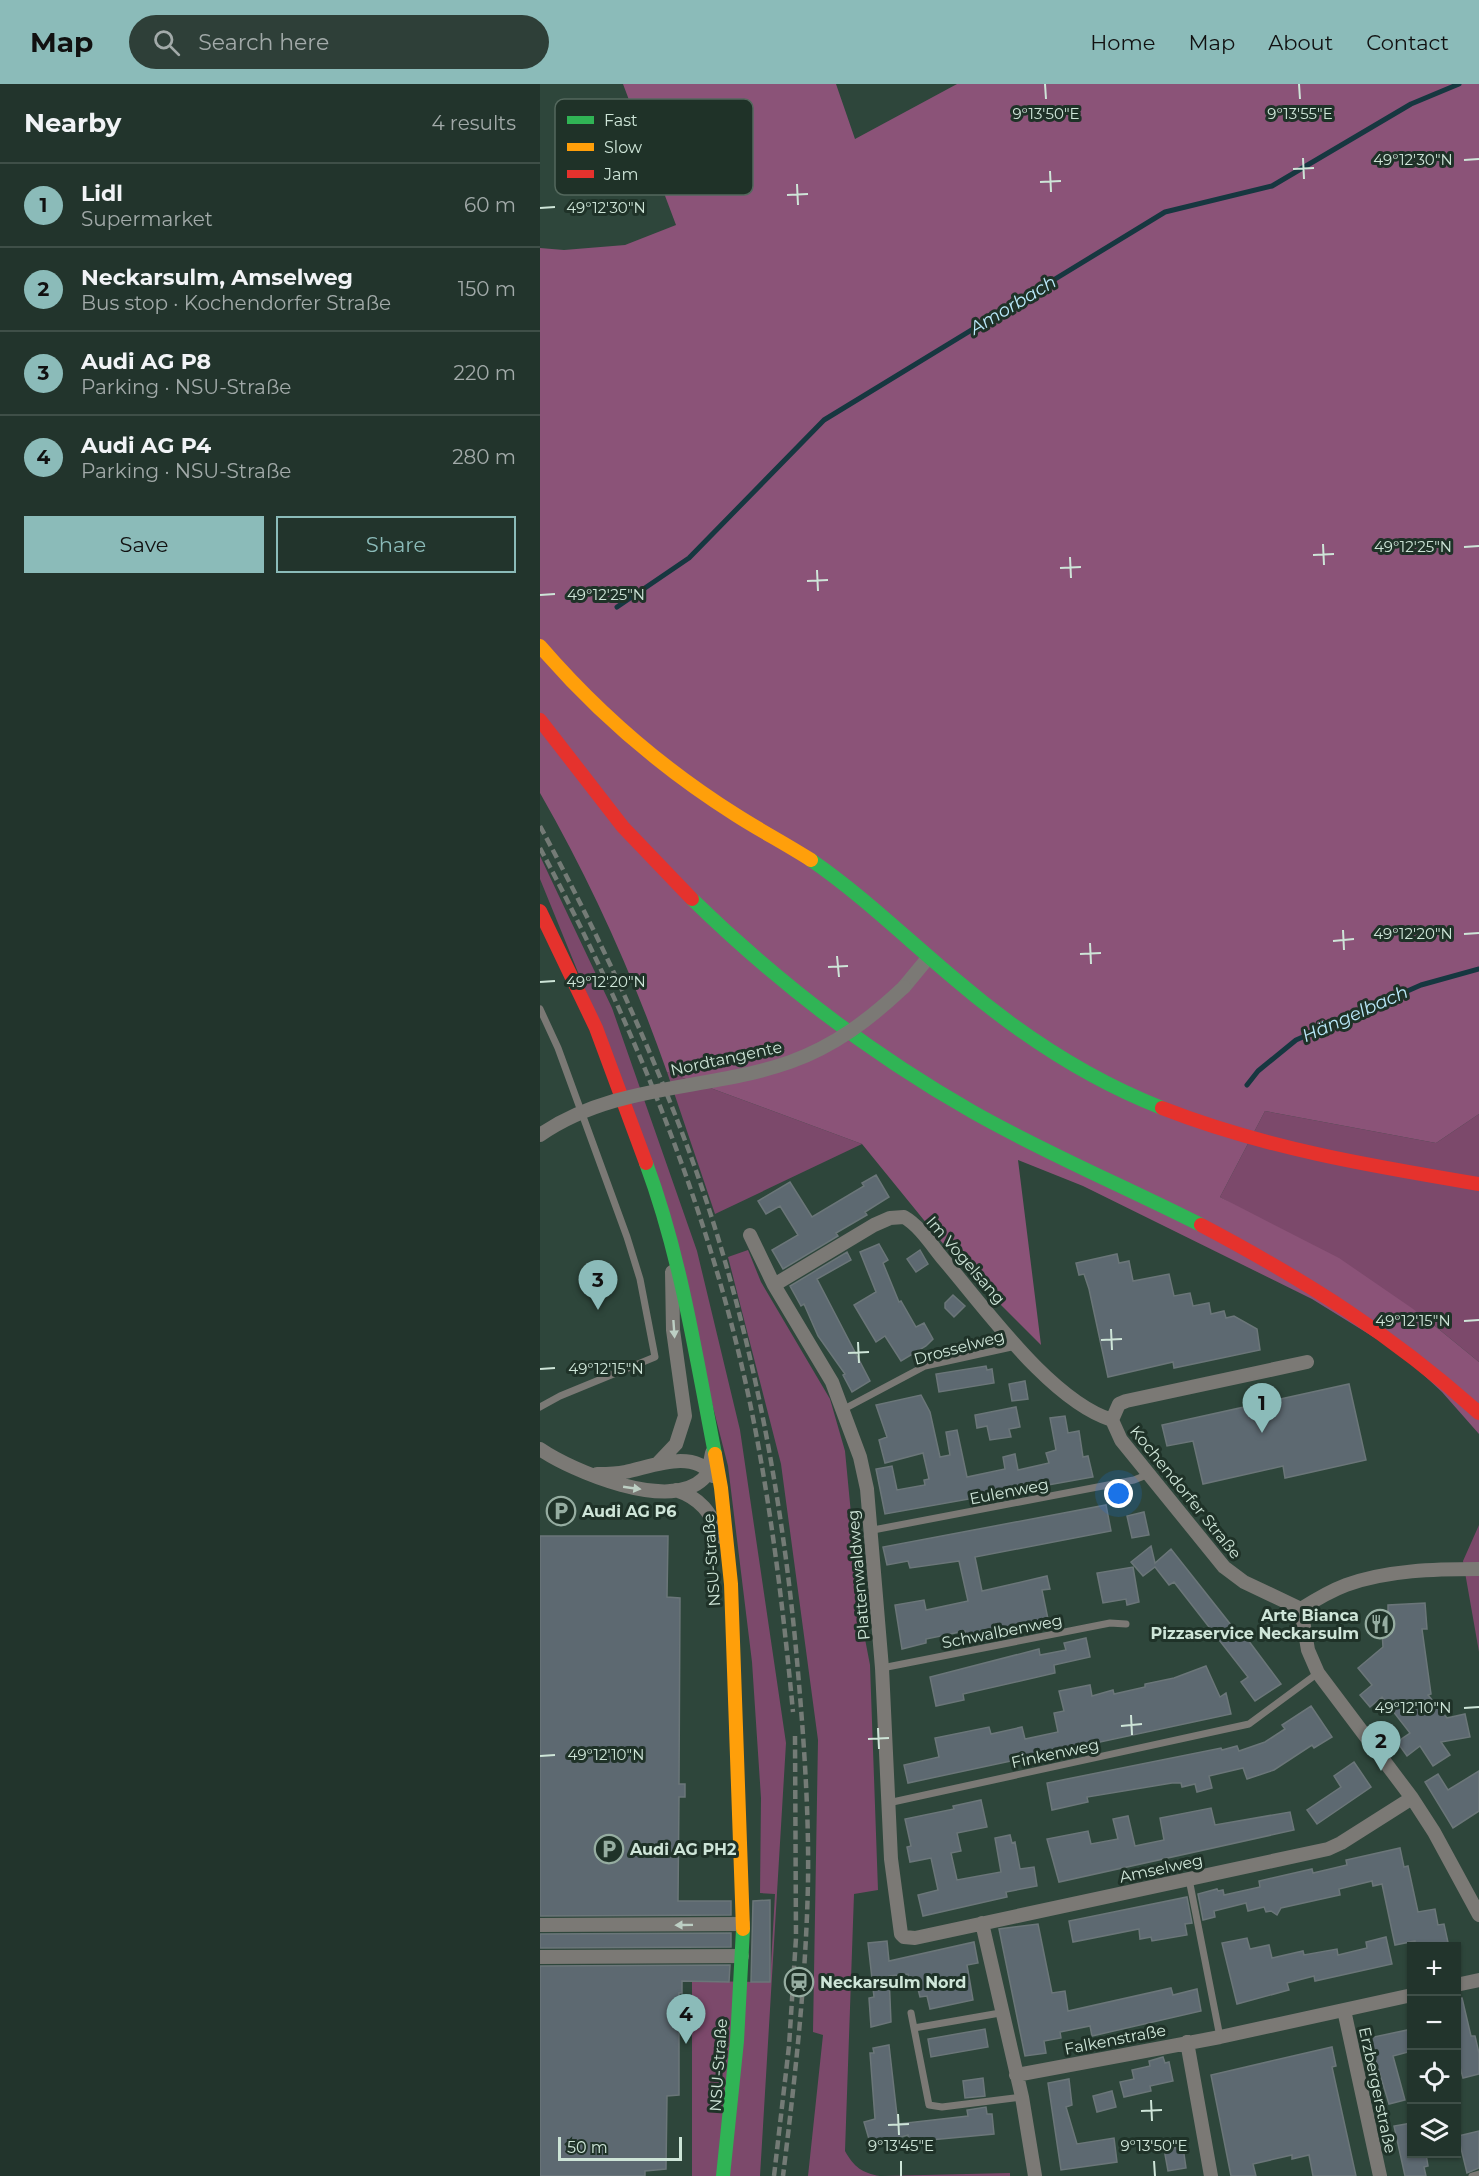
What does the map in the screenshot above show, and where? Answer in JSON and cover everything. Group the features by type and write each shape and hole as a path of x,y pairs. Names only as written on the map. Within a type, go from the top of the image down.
{"main road":[{"path":"540,646 606,718 651,756 735,814 820,867 928,958 1040,1045 1159,1109 1204,1126 1278,1146 1479,1186"},
{"path":"540,720 635,840 722,930 792,989 878,1052 959,1104 1255,1252 1327,1293 1424,1362 1479,1413"},
{"name":"NSU-Straße","path":"540,911 596,1028 660,1201 687,1310 721,1488 727,1546 742,1924 742,1956 730,2123 723,2176"}],"street":[{"name":"Nordtangente","path":"540,1135 582,1111 621,1098 791,1062 843,1037 872,1017 904,987 928,958"},
{"name":"Im Vogelsang","path":"774,1285 874,1225 890,1218 904,1217 1018,1345 1067,1396 1096,1415 1112,1420"},
{"name":"Plattenwaldweg","path":"750,1235 774,1285 832,1382 860,1457 873,1530 891,1859 901,1934 904,1937"},
{"path":"658,1463 676,1444 685,1416 673,1330 672,1249"},
{"name":"Kochendorfer Straße","path":"1301,1608 1244,1582 1224,1567 1121,1440 1114,1430 1112,1420 1119,1404 1126,1401 1307,1362"},
{"path":"674,1490 695,1484 703,1479 709,1470 714,1447"},
{"path":"540,1449 568,1466 624,1488 674,1490 694,1496 713,1519 727,1546"},
{"path":"592,1474 624,1473 658,1463 688,1463 709,1470 721,1488"},
{"path":"1479,1569 1424,1571 1369,1579 1333,1591 1301,1608 1308,1650 1318,1673 1412,1798 1434,1832 1479,1915"},
{"name":"Amselweg","path":"904,1937 915,1938 1328,1849 1341,1844 1412,1798"},
{"path":"982,1923 1000,2013 1022,2097 1035,2176"},
{"path":"540,1925 742,1924"},
{"path":"540,1957 742,1956"},
{"path":"1461,1985 1479,1980"},
{"name":"Falkenstraße","path":"1016,2075 1220,2037 1407,1996"},
{"name":"Erzbergerstraße","path":"1344,2010 1380,2176"},
{"path":"1187,2042 1211,2176"}],"lane":[{"path":"540,1009 558,1048 627,1237 640,1279 655,1356 560,1396 540,1407"},
{"name":"Drosselweg","path":"844,1409 925,1366 1018,1345"},
{"name":"Eulenweg","path":"873,1530 1134,1480 1149,1474"},
{"name":"Schwalbenweg","path":"882,1668 1110,1623 1126,1624"},
{"name":"Finkenweg","path":"888,1803 1249,1724 1318,1673"},
{"path":"1189,1879 1220,2037"},
{"path":"911,2013 929,2105 942,2107 1022,2097"},
{"path":"914,2028 1000,2013"},
{"path":"1472,2176 1479,2174"}],"shaded area":[{"path":"623,84 836,84 855,139 957,84 1479,84 1479,1114 1436,1143 1265,1111 1220,1197 1339,1258 1419,1313 1479,1362 1479,1434 1442,1392 1401,1354 1312,1299 1083,1186 1018,1160 1041,1345 958,1262 862,1144 667,1072 610,930 577,861 540,793 540,248 564,250 625,245 676,225 665,195 753,195 753,99 629,99"},
{"path":"540,856 612,1008 697,1251 740,1430 786,1743 760,2176 692,2176 692,1981 770,1982 775,1894 760,1893 761,1798 752,1662 728,1466 702,1364 604,1036 540,879"},
{"path":"667,1072 862,1144 715,1214"},
{"path":"1265,1111 1436,1143 1479,1114 1479,1362 1419,1313 1220,1197"},
{"path":"748,1250 761,1282 830,1399 845,1451 861,1618 870,1665 878,1890 854,1894 845,2151 859,2168 880,2176 808,2176 823,2035 813,2032 818,1740 781,1464 728,1257"},
{"path":"1479,1525 1479,1652 1463,1561"},
{"path":"1010,2173 1010,2176 881,2176"}],"building":[{"path":"876,1175 889,1197 865,1212 867,1215 836,1233 838,1236 783,1269 772,1250 798,1235 780,1206 766,1214 758,1201 790,1182 812,1217 864,1186 862,1183"},
{"path":"879,1244 888,1260 883,1263 899,1302 901,1301 916,1327 924,1323 933,1339 926,1346 901,1361 885,1336 876,1342 854,1305 876,1292 860,1252"},
{"path":"920,1250 928,1264 916,1272 907,1259"},
{"path":"847,1252 851,1260 817,1279 870,1381 852,1392 843,1375 845,1374 818,1336 804,1304 801,1306 790,1286"},
{"path":"1117,1254 1119,1263 1129,1261 1133,1281 1169,1274 1174,1296 1190,1293 1193,1306 1209,1303 1211,1314 1224,1311 1226,1318 1234,1316 1257,1329 1260,1350 1174,1368 1173,1362 1108,1377 1089,1289 1084,1274 1079,1275 1076,1263"},
{"path":"953,1295 965,1306 954,1317 945,1308 945,1303"},
{"path":"986,1366 987,1370 992,1369 994,1383 939,1392 936,1374"},
{"path":"1025,1381 1028,1399 1012,1401 1009,1384"},
{"path":"1349,1384 1366,1460 1285,1478 1283,1466 1203,1484 1193,1441 1167,1446 1162,1425"},
{"path":"921,1395 930,1412 940,1457 950,1455 946,1432 957,1430 967,1477 1005,1469 1003,1457 1015,1454 1018,1470 1049,1463 1046,1453 1056,1450 1050,1418 1065,1416 1068,1433 1079,1431 1083,1457 1088,1456 1093,1477 885,1514 876,1469 892,1466 897,1490 925,1485 924,1480 929,1479 923,1453 885,1463 879,1440 887,1437 876,1405"},
{"path":"1016,1407 1020,1427 1009,1429 1011,1437 990,1440 987,1426 977,1428 975,1415"},
{"path":"1106,1505 1111,1531 975,1557 982,1591 1047,1576 1050,1589 1042,1590 1048,1619 966,1635 965,1631 926,1639 926,1643 902,1649 895,1605 924,1600 926,1610 968,1601 959,1561 910,1568 908,1561 887,1565 883,1547"},
{"path":"1144,1512 1149,1535 1132,1538 1127,1516"},
{"path":"540,1536 668,1536 667,1597 680,1598 679,1784 685,1784 685,1797 679,1797 678,1901 731,1901 731,1915 540,1916"},
{"path":"1151,1546 1155,1563 1171,1549 1239,1635 1242,1632 1281,1684 1255,1701 1241,1682 1248,1677 1174,1582 1169,1585 1155,1567 1143,1576 1131,1562"},
{"path":"1133,1567 1139,1602 1127,1605 1126,1599 1103,1603 1097,1573"},
{"path":"1425,1603 1427,1629 1422,1629 1431,1694 1428,1695 1447,1718 1465,1714 1470,1737 1441,1742 1450,1755 1433,1766 1420,1746 1407,1756 1397,1742 1410,1733 1382,1697 1370,1707 1360,1695 1372,1685 1358,1668 1383,1647 1381,1616 1388,1615 1388,1605"},
{"path":"1086,1638 1090,1657 1054,1665 1055,1673 963,1694 964,1700 936,1706 930,1677 1039,1649 1040,1655 1066,1650 1064,1643"},
{"path":"1206,1666 1220,1697 1226,1693 1231,1714 908,1783 904,1765 939,1757 935,1738 989,1727 991,1734 1022,1727 1025,1739 1058,1732 1054,1713 1064,1711 1059,1691 1090,1685 1092,1696 1113,1690 1114,1694 1145,1687 1145,1684 1174,1678"},
{"path":"1311,1706 1332,1737 1314,1748 1312,1745 1274,1770 1247,1779 1243,1768 1209,1776 1212,1788 1197,1792 1195,1784 1182,1787 1181,1783 1172,1783 1087,1797 1088,1802 1052,1810 1047,1783 1221,1748 1222,1750 1237,1746 1239,1751 1265,1742 1285,1729 1282,1725"},
{"path":"1354,1762 1371,1787 1317,1824 1307,1810 1341,1787 1334,1776"},
{"path":"1479,1771 1479,1811 1453,1828 1425,1782 1438,1774 1448,1790"},
{"path":"981,1800 987,1827 957,1833 961,1851 951,1853 957,1880 1001,1872 995,1838 1010,1835 1012,1843 1015,1842 1020,1869 1034,1867 1037,1886 1006,1892 1007,1897 923,1916 918,1895 938,1890 931,1858 910,1862 907,1847 911,1846 905,1819 954,1809 953,1806"},
{"path":"1211,1808 1215,1825 1290,1812 1294,1830 1059,1882 1047,1839 1088,1831 1091,1844 1118,1839 1113,1819 1128,1816 1135,1846 1164,1840 1160,1818"},
{"path":"1400,1848 1404,1867 1408,1866 1418,1912 1435,1909 1438,1925 1444,1924 1448,1942 1415,1941 1395,1945 1382,1884 1373,1886 1372,1881 1339,1889 1340,1895 1281,1908 1277,1915 1271,1911 1266,1912 1264,1907 1248,1911 1246,1903 1214,1911 1215,1917 1203,1920 1198,1894 1217,1889 1218,1891 1223,1890 1224,1895 1260,1887 1259,1881 1312,1869 1313,1873 1347,1865 1346,1860"},
{"path":"1187,1897 1192,1923 1185,1924 1187,1935 1152,1941 1151,1937 1140,1939 1139,1929 1073,1942 1069,1921"},
{"path":"770,1900 770,1982 751,1982 753,1901"},
{"path":"1038,1924 1052,1993 1065,1991 1068,2011 1171,1988 1173,1995 1197,1989 1201,2011 1092,2036 1090,2026 1060,2032 1061,2038 1044,2041 1046,2053 1025,2056 999,1929"},
{"path":"731,1933 731,1947 540,1948 540,1934"},
{"path":"1386,1937 1392,1964 1315,1981 1314,1976 1287,1983 1289,1990 1237,2004 1222,1943 1247,1938 1250,1949 1269,1945 1272,1958 1303,1951 1304,1955 1337,1949 1338,1955 1367,1948 1366,1942"},
{"path":"887,1941 889,1961 974,1942 978,1963 967,1965 973,2000 930,2009 927,1996 920,1997 915,1977 909,1978 908,1974 889,1976 891,2022 871,2027 869,1998 874,1997 868,1943"},
{"path":"730,1965 729,1982 682,1981 682,1993 679,1993 679,2095 667,2096 666,2169 645,2171 645,2176 540,2176 540,1966"},
{"path":"1461,1998 1471,2036 1475,2036 1479,2053 1479,2074 1463,2078 1461,2071"},
{"path":"985,2029 988,2047 931,2057 928,2039"},
{"path":"1407,2030 1407,2052 1393,2056 1405,2100 1389,2104 1369,2038"},
{"path":"889,2045 898,2124 968,2116 967,2110 986,2107 987,2114 992,2114 994,2134 909,2142 908,2135 871,2146 864,2122 875,2119 870,2053 874,2053 873,2048"},
{"path":"1332,2047 1336,2066 1332,2067 1356,2176 1313,2176 1309,2155 1292,2159 1292,2155 1253,2164 1256,2176 1231,2176 1211,2075"},
{"path":"1163,2057 1165,2063 1169,2062 1173,2081 1150,2086 1151,2091 1124,2097 1120,2082 1134,2079 1132,2070 1150,2066 1149,2061"},
{"path":"983,2078 985,2096 965,2098 963,2081"},
{"path":"1069,2079 1072,2105 1066,2107 1077,2144 1114,2138 1117,2162 1061,2170 1048,2083"},
{"path":"1112,2091 1116,2107 1097,2112 1093,2096"},
{"path":"1407,2124 1407,2158 1427,2158 1428,2166 1424,2167 1426,2176 1405,2176 1394,2126"},
{"path":"1479,2131 1479,2168 1467,2173 1461,2148 1461,2135"},
{"path":"1183,2147 1186,2168 1168,2171 1164,2149"}],"waterway":[{"name":"Amorbach","path":"617,607 689,558 824,420 1165,212 1272,186 1411,104 1459,84"},
{"name":"Hängelbach","path":"1247,1085 1258,1071 1296,1040 1421,985 1479,969"}],"railway":[{"path":"540,826 577,896 628,1003 674,1112 699,1179 740,1317 757,1388 770,1458 791,1601 806,1777 808,1830 807,1919 802,1993 783,2176"},
{"path":"540,848 609,987 640,1058 669,1130 719,1277 739,1352 761,1463 777,1570 793,1712"},
{"path":"774,2176 789,2046 796,1938 795,1736"}],"traffic: fast":[{"path":"811,860 867,903 979,999 1028,1036 1106,1083 1162,1108"},
{"path":"692,899 791,987 861,1041 935,1090 1058,1156 1201,1225"},
{"path":"646,1163 669,1234 678,1271 715,1454"},
{"path":"723,2176 737,2041 743,1929"}],"traffic: slow":[{"path":"540,646 584,694 657,759 745,821 811,860"},
{"path":"715,1454 721,1488 731,1584 743,1929"}],"traffic: jam":[{"path":"540,720 623,827 692,899"},
{"path":"540,911 596,1028 646,1163"},
{"path":"1162,1108 1200,1122 1279,1145 1358,1163 1479,1184"},
{"path":"1201,1225 1276,1266 1346,1310 1413,1358 1479,1413"}],"place":[{"name":"Audi AG P8","path":"598,1310"},
{"name":"Lidl","path":"1262,1433"},
{"name":"Audi AG P6","path":"561,1511"},
{"name":"Arte Bianca Pizzaservice Neckarsulm","path":"1380,1624"},
{"name":"Neckarsulm, Amselweg","path":"1381,1771"},
{"name":"Audi AG PH2","path":"609,1849"},
{"name":"Neckarsulm Nord","path":"799,1982"},
{"name":"Audi AG P4","path":"686,2044"}]}
